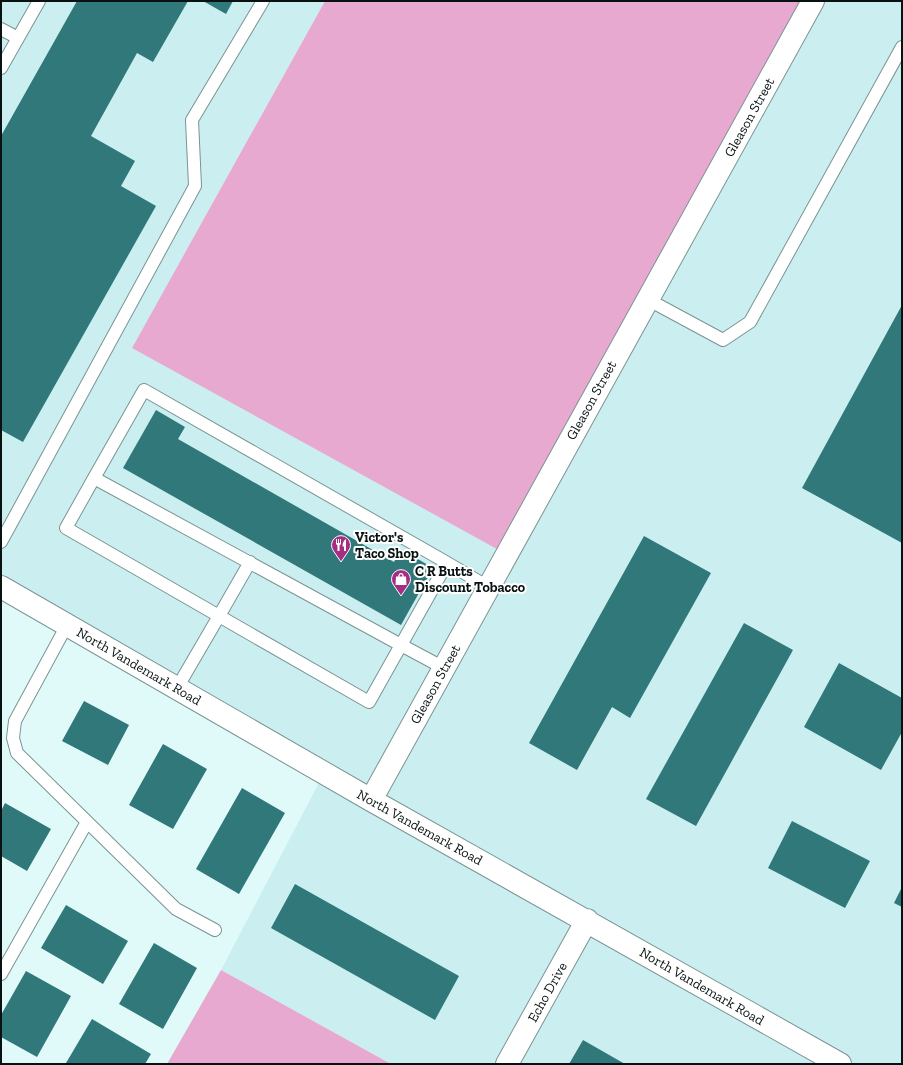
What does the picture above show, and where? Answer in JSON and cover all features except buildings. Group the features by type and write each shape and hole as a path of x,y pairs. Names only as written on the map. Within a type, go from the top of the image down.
{"street":[{"name":"Gleason Street","path":"371,800 813,1"},
{"name":"North Vandemark Road","path":"1,587 371,800 587,920 840,1064"},
{"name":"Echo Drive","path":"506,1064 587,920"}],"lane":[{"path":"1,68 39,1"},
{"path":"1,542 195,186 192,120 263,1"},
{"path":"1,29 18,38"},
{"path":"647,299 723,340 750,322 902,47"},
{"path":"446,563 369,702 66,528 144,390 488,587"},
{"path":"94,478 444,668"},
{"path":"177,688 250,562"},
{"path":"67,625 15,721 13,738 17,753 176,909 215,930"},
{"path":"1,974 86,822"}],"shaded area":[{"path":"1,1 325,1 132,348 813,1 902,1 902,1064 391,1064 221,970 324,773 1,593"},
{"path":"325,1 813,1 506,554 132,348"},
{"path":"221,970 391,1064 167,1064"}],"place":[{"name":"Victor's Taco Shop","path":"341,562"},
{"name":"C R Butts Discount Tobacco","path":"401,596"}]}
